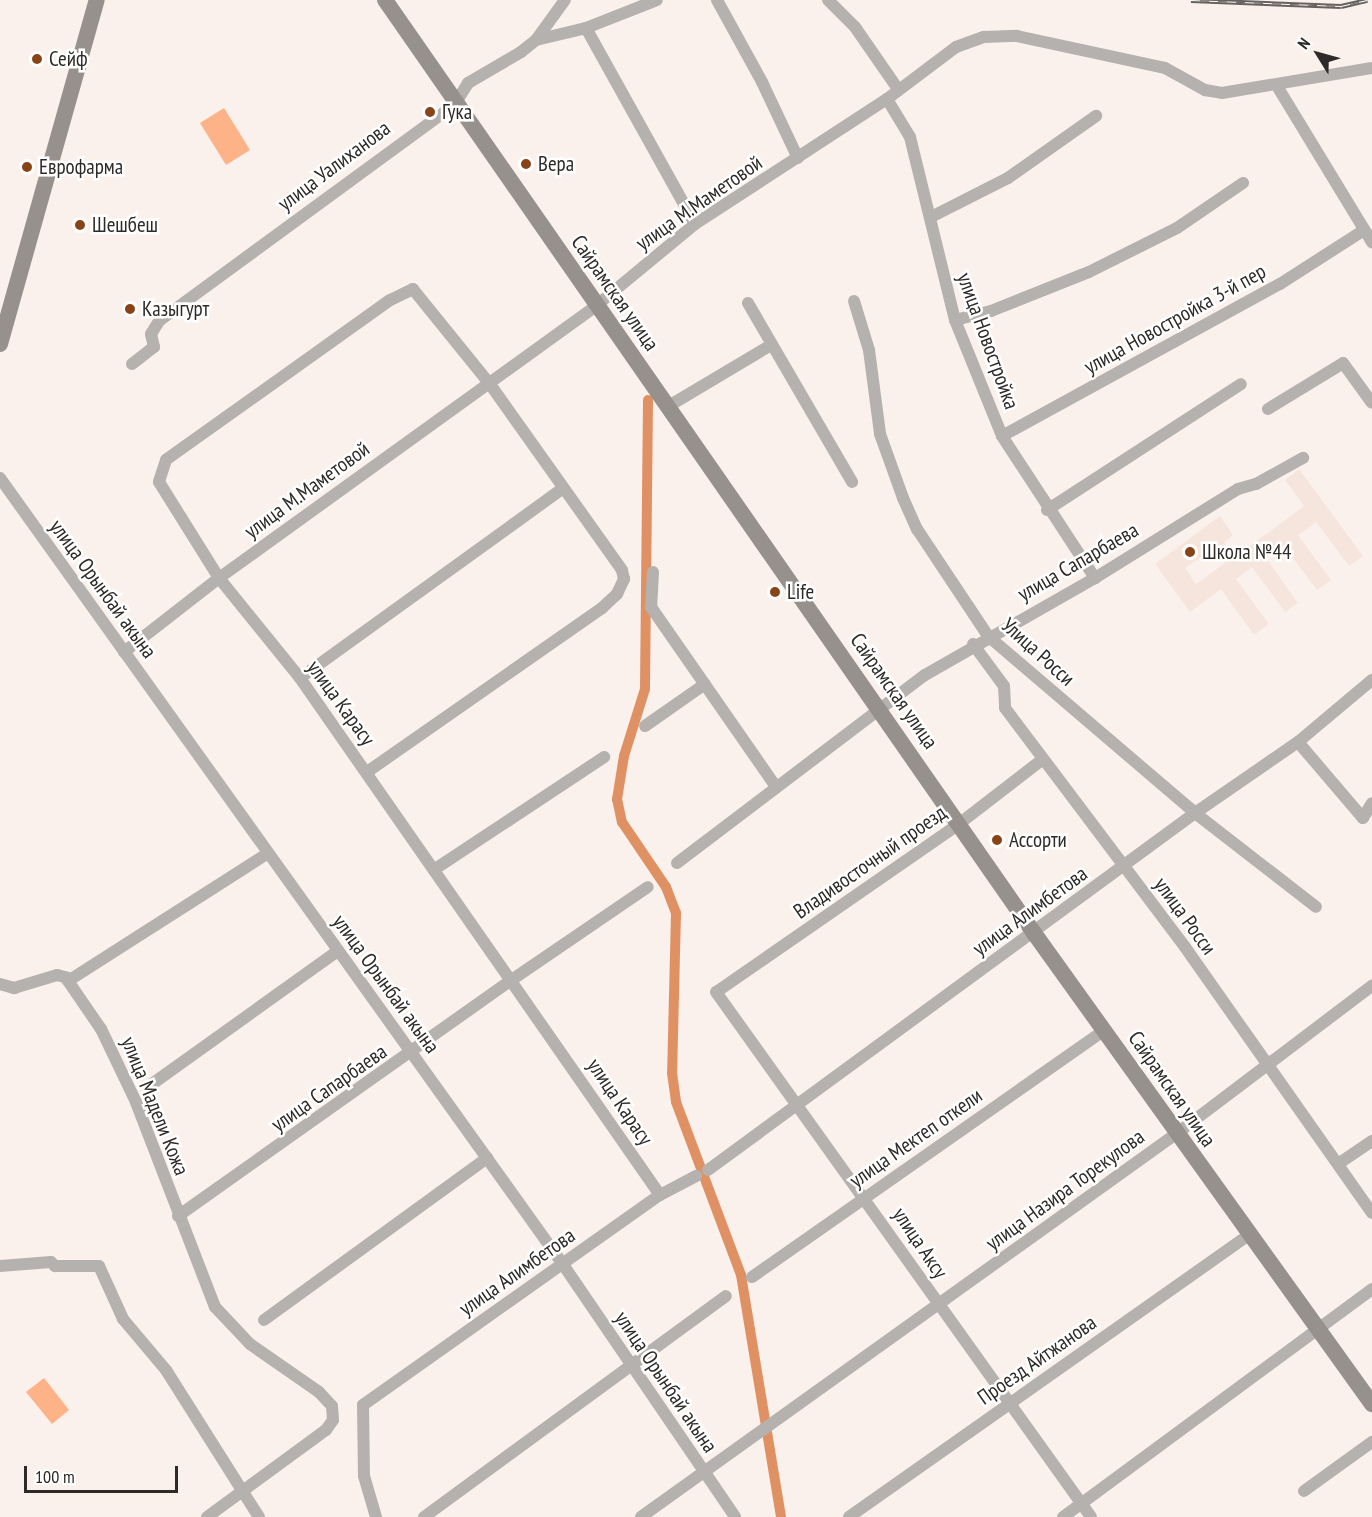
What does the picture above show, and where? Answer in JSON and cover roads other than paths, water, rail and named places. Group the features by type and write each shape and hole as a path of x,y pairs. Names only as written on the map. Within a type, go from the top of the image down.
{"main road":[{"path":"0,344 97,0"},
{"name":"Сайрамская улица","path":"385,0 455,104 1034,933 1176,1134 1372,1404"}],"street":[{"name":"улица Уалиханова","path":"132,364 154,347 151,334 159,321 455,104 468,84 536,40 565,0"},
{"path":"536,40 586,28 657,0"},
{"path":"717,0 762,82 798,158"},
{"path":"828,0 855,27 898,89"},
{"path":"586,28 695,224"},
{"name":"улица М.Маметовой","path":"124,652 219,579 597,305 695,224 887,99 956,47 984,37 1017,36 1165,68 1205,90 1222,93 1277,86 1372,68"},
{"path":"1277,86 1372,242"},
{"name":"улица Новостройка","path":"887,99 910,136 955,320 1002,436 1047,510 1095,578"},
{"path":"931,217 1008,178 1096,116"},
{"path":"955,320 992,311 1089,272 1177,228 1243,183"},
{"name":"улица Новостройка 3-й пер","path":"1002,436 1280,284 1364,230"},
{"name":"улица Карасу","path":"489,383 418,291 405,291 166,460 159,482 219,579 300,678 513,979 660,1195"},
{"name":"Улица Росси","path":"854,301 869,350 880,434 903,498 917,528 988,636 1195,813 1316,907"},
{"path":"748,303 852,482"},
{"path":"667,407 771,345"},
{"path":"1268,409 1343,363 1372,403"},
{"path":"367,772 602,608 617,594 624,579 622,570 489,383"},
{"path":"1047,510 1241,384"},
{"name":"улица Сапарбаева","path":"677,863 878,707 973,644 1095,578 1238,489 1256,484 1303,458"},
{"name":"улица Орынбай акына","path":"0,478 562,1263 735,1517"},
{"path":"300,678 564,488"},
{"path":"653,572 651,607 776,787"},
{"name":"улица Росси","path":"973,644 1004,686 1005,708 1185,947 1267,1067 1372,1213"},
{"name":"улица Алимбетова","path":"708,1170 1195,813 1298,742 1372,680"},
{"path":"645,726 705,684"},
{"path":"1298,742 1363,818 1372,802"},
{"path":"435,869 604,758"},
{"name":"Владивосточный проезд","path":"716,992 959,824 1043,759"},
{"path":"0,984 14,988 42,982 57,975 68,978 95,967 268,853"},
{"name":"улица Сапарбаева","path":"178,1216 412,1053 513,979 648,887"},
{"path":"152,1083 339,951"},
{"name":"улица Мадели Кожа","path":"68,978 101,1029 136,1102 178,1216 215,1306 250,1344 320,1392 332,1406 333,1420 327,1430 242,1493"},
{"name":"улица Назира Торекулова","path":"641,1517 1176,1134 1372,986"},
{"name":"улица Аксу","path":"716,992 866,1197 938,1305 1011,1402 1091,1517"},
{"name":"улица Мектеп откели","path":"752,1277 1103,1031"},
{"path":"1338,1164 1372,1141"},
{"path":"264,1320 487,1158"},
{"name":"улица Алимбетова","path":"376,1517 364,1476 363,1405 660,1195 696,1176"},
{"name":"Проезд Айтжанова","path":"849,1517 1249,1235"},
{"path":"0,1266 51,1262 55,1266 99,1266 123,1319 166,1370 259,1517"},
{"path":"1063,1517 1321,1331 1372,1289"},
{"path":"424,1517 726,1296"},
{"path":"1304,1491 1372,1442"},
{"path":"207,1517 242,1493"}],"waterway":[{"path":"648,400 645,689 624,756 617,799 622,822 666,887 676,913 672,1073 676,1102 741,1275 781,1517"}],"railway":[{"path":"1191,0 1341,6 1367,0"}],"place":[{"name":"Сейф","path":"37,59"},
{"name":"Гука","path":"430,112"},
{"name":"Вера","path":"526,164"},
{"name":"Еврофарма","path":"27,167"},
{"name":"Шешбеш","path":"80,225"},
{"name":"Казыгурт","path":"130,309"},
{"name":"Школа №44","path":"1190,552"},
{"name":"Life","path":"775,592"},
{"name":"Ассорти","path":"997,840"}]}
